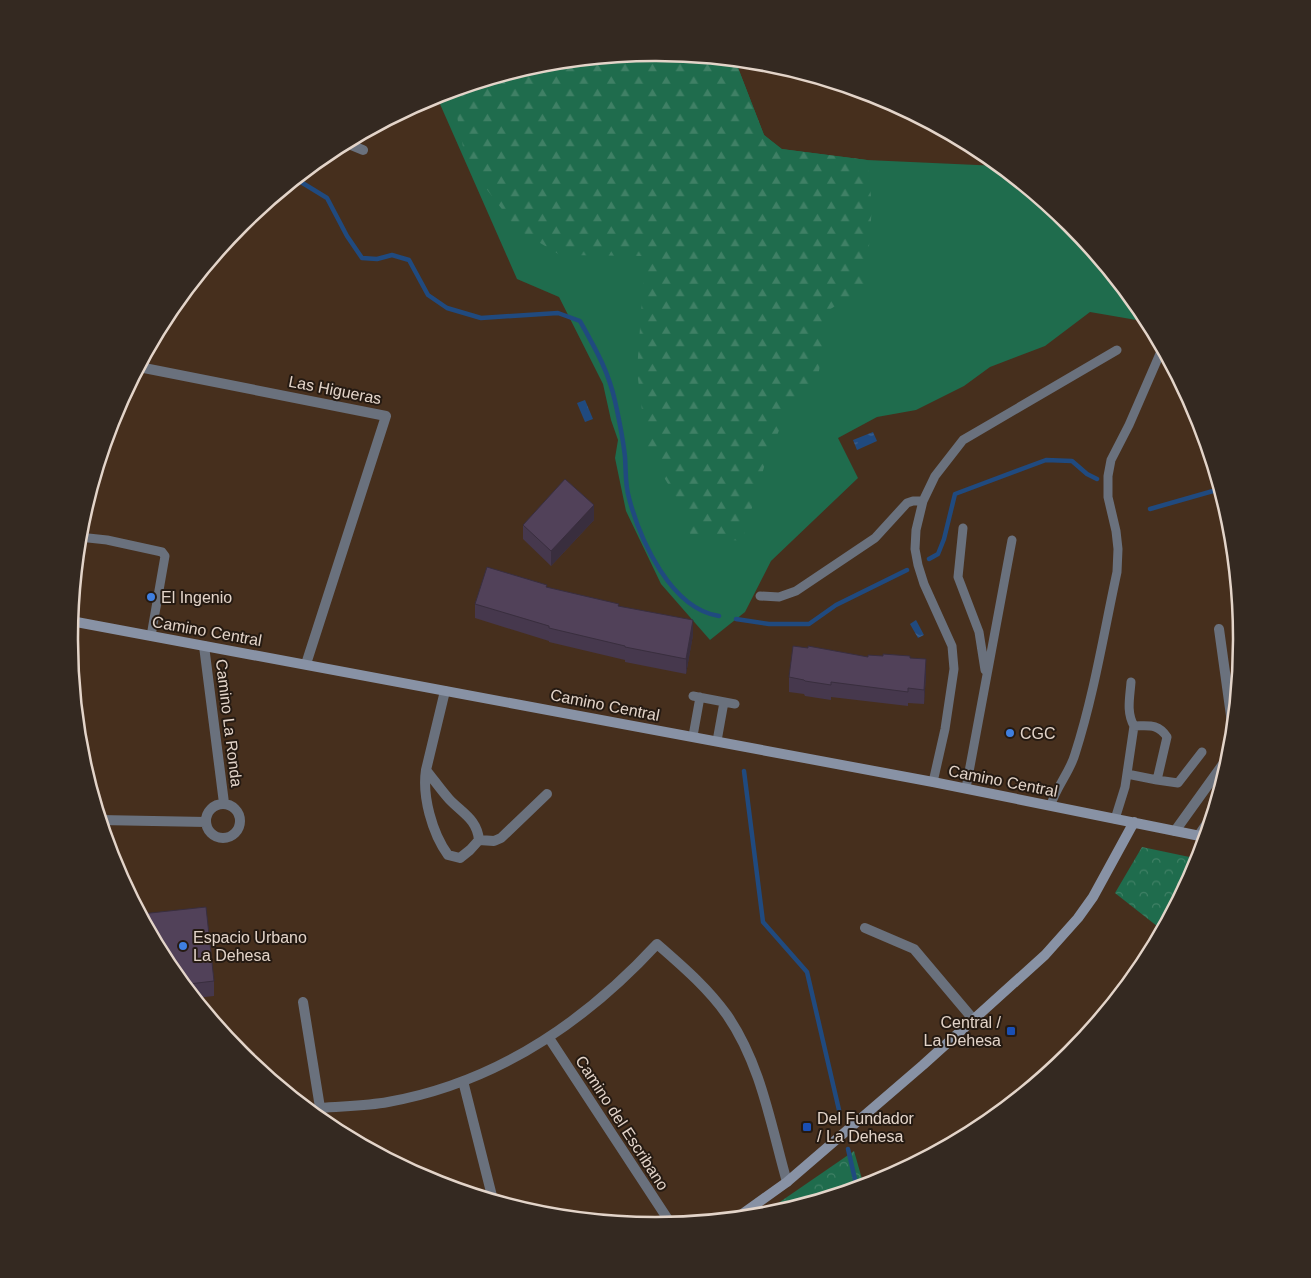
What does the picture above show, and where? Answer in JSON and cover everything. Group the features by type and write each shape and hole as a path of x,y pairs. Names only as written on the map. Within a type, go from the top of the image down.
{"main road":[{"name":"Camino Central","path":"78,622 693,736 966,788 1199,835"},
{"path":"749,1209 787,1182 923,1065 1039,961 1068,931 1093,896 1134,822"}],"street":[{"path":"355,147 363,150"},
{"name":"Las Higueras","path":"145,368 386,416 306,664"},
{"path":"1219,629 1229,703"},
{"name":"Camino La Ronda","path":"204,646 224,803"},
{"path":"426,770 450,800 471,818 478,831 479,840 460,858 448,855 440,844 431,821 424,783 426,770 445,691"},
{"path":"1175,831 1218,771"},
{"path":"479,840 486,841 501,838 547,794"},
{"name":"Camino La Ronda","path":"224,803 236,809 240,816 238,830 226,838 213,834 208,829 206,822 208,812 214,805 224,803"},
{"path":"107,820 206,822"},
{"path":"865,928 914,950 973,1019"},
{"path":"303,1002 320,1108 387,1103 438,1090 463,1081 491,1069 549,1038 591,1008 613,989 657,944 713,997 738,1032 757,1075 787,1182"},
{"name":"Camino del Escribano","path":"549,1038 666,1217"},
{"path":"463,1081 491,1192"}],"lane":[{"path":"933,782 945,729 954,668 952,646 924,584 918,565 916,530 923,502 935,476 963,440 1117,350"},
{"path":"1051,805 1054,794 1075,756 1085,720 1117,572 1118,549 1116,531 1108,497 1108,476 1111,460 1129,425 1159,356"},
{"path":"760,596 779,597 796,591 875,538 907,503 913,501 923,502"},
{"path":"964,528 958,577 979,632 986,677"},
{"path":"87,538 162,552 165,556 151,636"},
{"path":"966,788 1012,540"},
{"path":"1116,818 1127,774 1134,726 1129,718 1128,709 1131,682"},
{"path":"693,736 697,697 735,704"},
{"path":"716,741 724,702"},
{"path":"1134,726 1153,726 1162,730 1167,737 1157,780"},
{"path":"1127,774 1178,783 1202,752"}],"green space":[{"path":"656,61 693,62 738,67 764,135 781,149 867,160 872,206 866,286 829,310 817,383 788,409 765,464 742,541 691,536 678,500 647,450 637,371 645,256 560,255 517,229 466,162 453,98 506,81 543,72 618,62"},
{"path":"618,62 693,62 738,67 764,135 782,149 867,160 985,165 1007,181 1064,230 1114,287 1137,320 1090,312 1045,346 990,367 964,386 916,410 877,417 838,438 858,478 771,561 745,612 710,640 661,584 626,511 615,458 618,440 611,420 603,384 559,297 517,279 440,103 506,81 580,66"},
{"path":"1142,847 1190,857 1174,895 1157,926 1115,893"},
{"path":"854,1151 862,1178 777,1204"}],"water":[{"path":"585,400 593,419 585,422 577,403"},
{"path":"873,432 877,441 857,450 853,440"},
{"path":"916,620 924,635 918,638 910,624"}],"building":[{"path":"565,479 594,505 551,551 523,525"},
{"path":"487,567 547,585 546,587 619,604 618,606 693,620 686,659 625,647 549,628 549,626 475,604"},
{"path":"793,646 808,648 808,646 868,657 868,655 883,656 883,654 926,659 924,690 908,688 908,692 831,682 831,685 789,677"},
{"name":"Espacio Urbano La Dehesa","path":"206,907 214,981 192,984 147,913"}],"waterway":[{"path":"302,183 327,198 347,236 362,258 377,259 392,255 409,260 428,295 447,308 481,318 558,313 580,321 609,379 623,443 628,493 641,533 660,570 672,587 686,601 702,611 719,616"},
{"path":"929,559 938,554 944,539 955,494 1046,460 1072,461 1087,474 1097,479"},
{"path":"1150,509 1214,491"},
{"path":"736,619 769,624 809,624 836,605 907,570"},
{"path":"744,771 763,922 807,972 839,1110"},
{"path":"848,1149 855,1181"}],"place":[{"name":"El Ingenio","path":"151,597"},
{"name":"CGC","path":"1010,733"},
{"name":"Espacio Urbano La Dehesa","path":"183,946"},
{"name":"Central / La Dehesa","path":"1011,1031"},
{"name":"Del Fundador / La Dehesa","path":"807,1127"}]}
